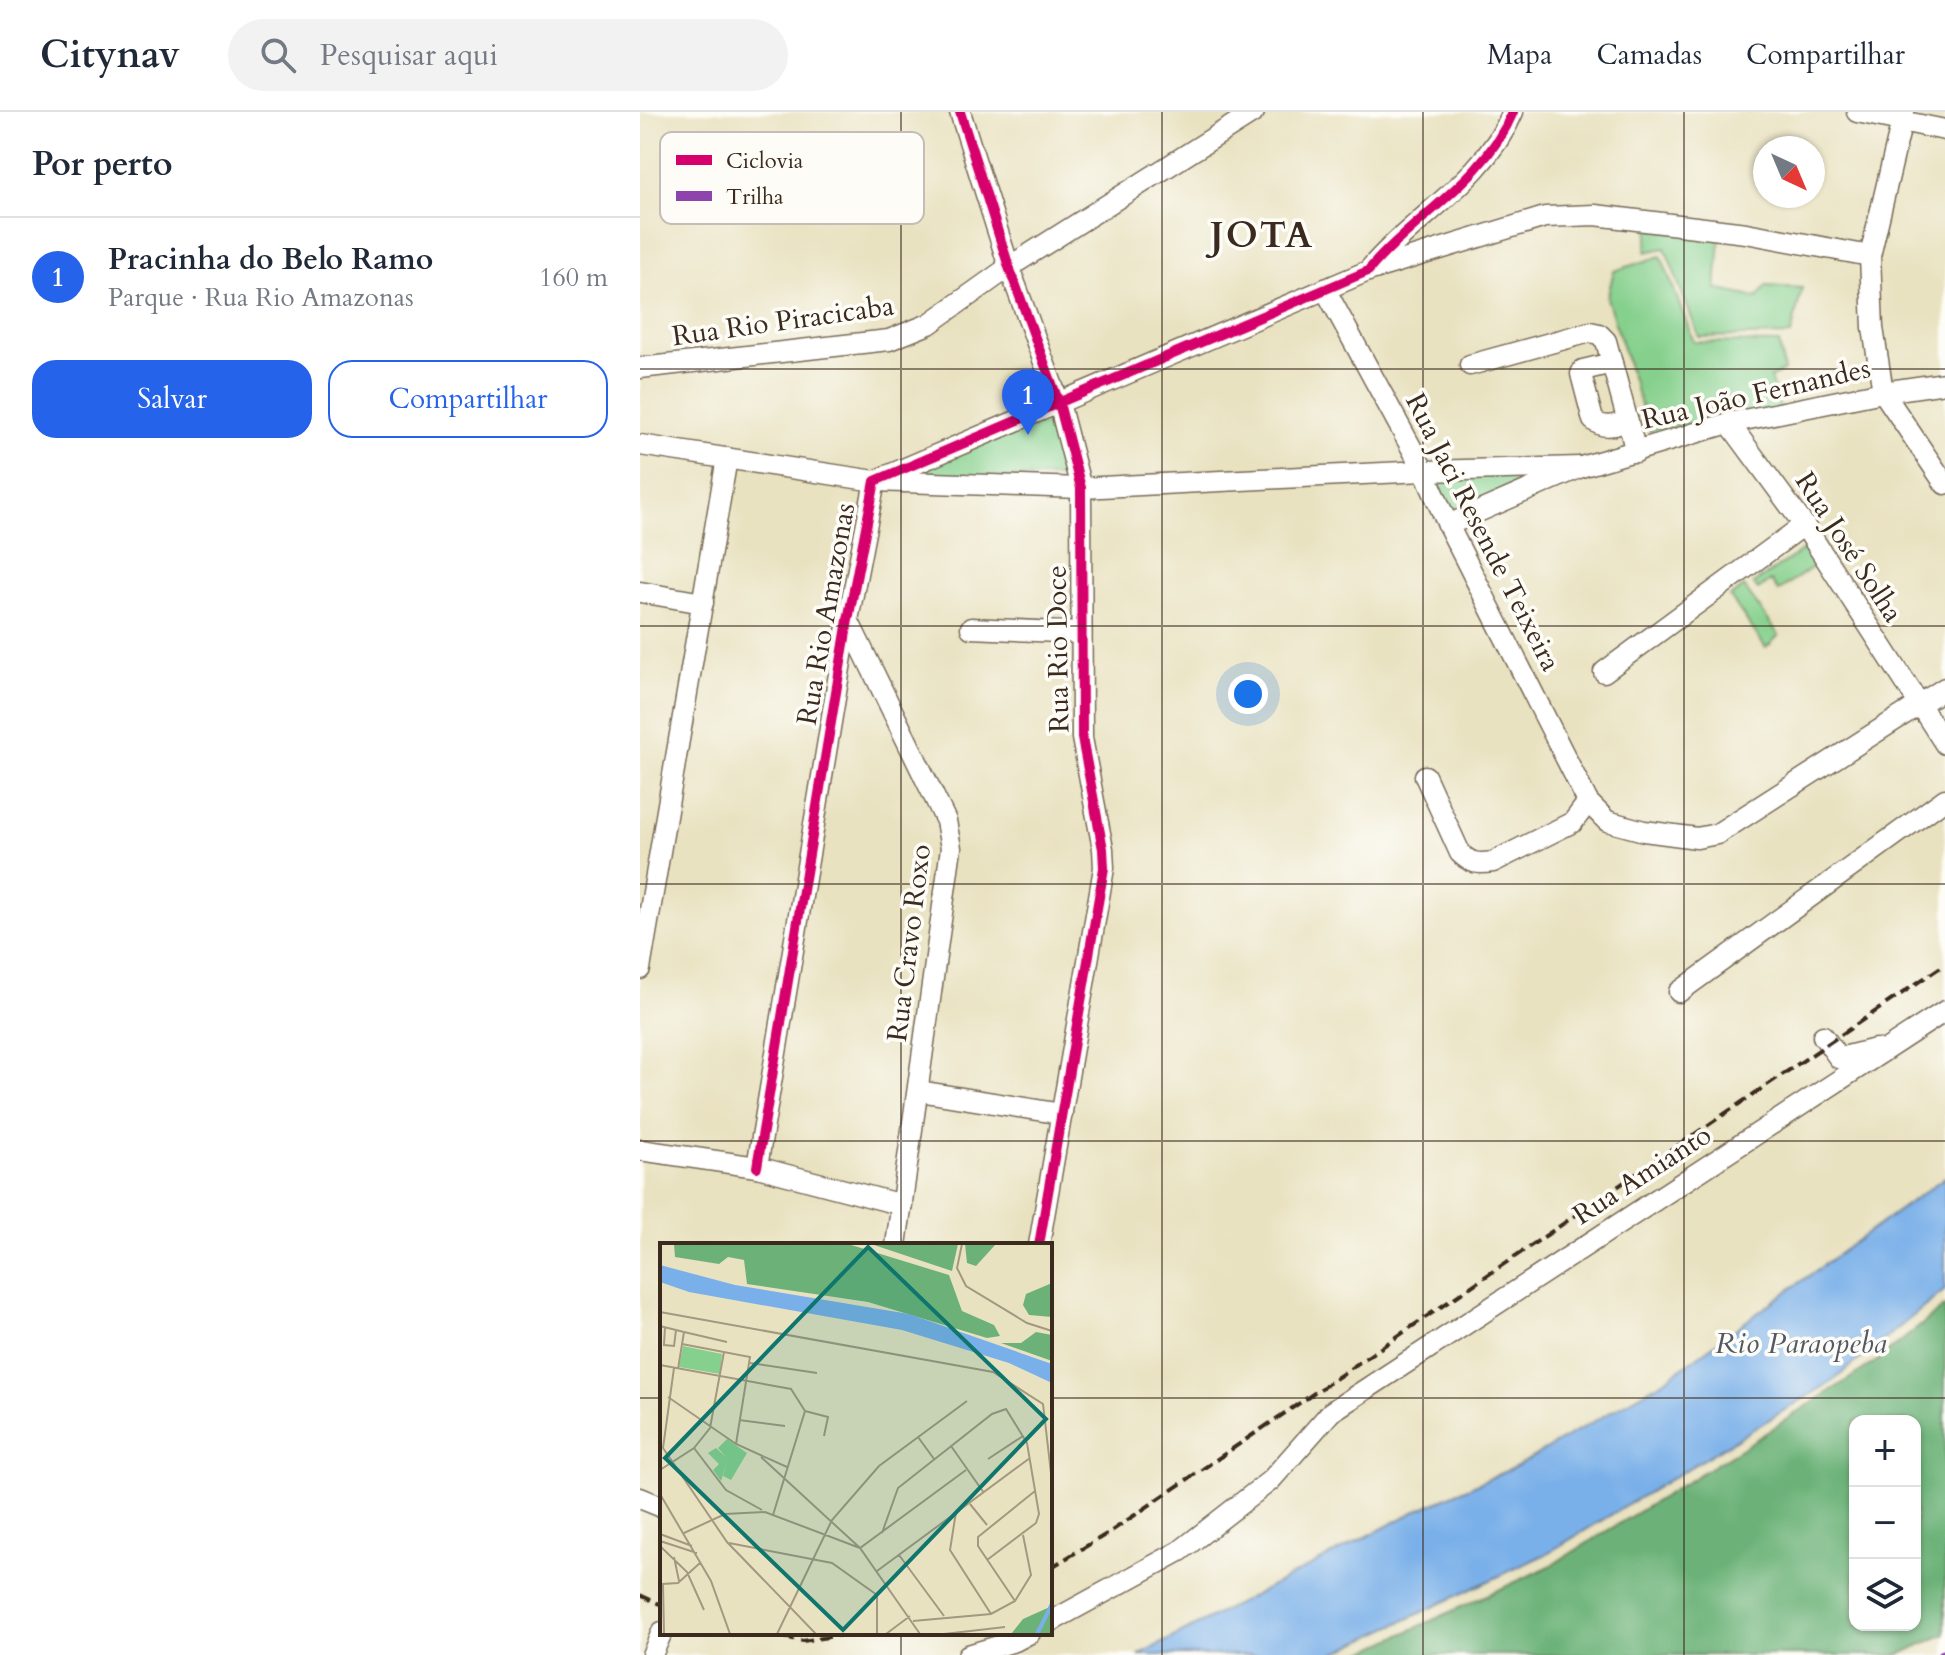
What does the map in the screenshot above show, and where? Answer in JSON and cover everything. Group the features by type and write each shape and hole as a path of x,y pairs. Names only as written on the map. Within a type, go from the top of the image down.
{"street":[{"name":"Rua Rio Doce","path":"960,112 1009,267 1059,403 1081,488 1082,738 1104,868 1039,1243"},
{"name":"Rua Rio Piracicaba","path":"640,368 889,340 929,324 1009,267 1254,112"},
{"name":"Rua Rio Amazonas","path":"757,1167 848,620 875,481 1368,271 1388,248 1476,170 1513,112"},
{"path":"1857,112 1903,116 1945,130"},
{"path":"1903,116 1870,256 1873,328 1883,392 1945,484"},
{"path":"1368,271 1545,217 1595,215 1746,233 1870,256"},
{"name":"Rua Jaci Resende Teixeira","path":"1325,289 1424,471 1448,525 1588,802"},
{"path":"1470,365 1590,332 1599,334 1606,341 1636,452"},
{"path":"1612,363 1583,370 1593,420 1608,427 1628,421"},
{"name":"Rua João Fernandes","path":"1448,525 1581,467 1729,423 1883,392 1945,383"},
{"name":"Rua José Solha","path":"1729,423 1804,525 1945,744"},
{"name":"Rua João Fernandes","path":"640,445 875,481 1081,488 1424,471 1581,467"},
{"path":"640,969 645,908 727,458"},
{"path":"1604,672 1804,525"},
{"path":"640,592 703,603"},
{"name":"Rua Cravo Roxo","path":"848,620 950,834 951,848 896,1243"},
{"path":"971,628 1081,633"},
{"path":"1425,776 1460,853 1469,862 1493,862 1573,822 1588,802 1607,821 1644,831 1697,838 1717,834 1945,688"},
{"path":"1679,992 1945,799"},
{"name":"Rua Amianto","path":"1052,1621 1180,1551 1271,1480 1331,1412 1369,1386 1945,1011"},
{"path":"1823,1036 1839,1058 1891,1046"},
{"path":"919,1091 1062,1114"},
{"path":"640,1150 757,1167 902,1205"},
{"path":"640,1498 660,1506"},
{"path":"640,1648 650,1655 660,1635"},
{"path":"968,1655 1026,1635"}],"green space":[{"path":"1649,229 1720,239 1716,289 1757,298 1766,286 1802,288 1791,335 1699,337 1665,248 1646,252"},
{"path":"1661,256 1694,342 1779,343 1784,371 1770,378 1781,410 1649,431 1607,298 1614,271"},
{"path":"1058,406 1075,477 929,478 926,465"},
{"path":"1545,473 1452,512 1436,481 1438,477"},
{"path":"1803,550 1814,566 1778,591 1771,581 1758,590 1753,584"},
{"path":"1744,587 1779,635 1766,648 1730,597"},
{"path":"1945,1306 1945,1634 1899,1655 1357,1655 1550,1566 1875,1362"}],"water":[{"name":"Rio Paraopeba","path":"1945,1177 1945,1290 1833,1381 1546,1554 1331,1655 1139,1655 1416,1511 1517,1466 1665,1380"}],"railway":[{"path":"1052,1567 1110,1532 1945,964"},
{"path":"640,1595 660,1604"},
{"path":"774,1635 803,1641 840,1635"}],"marked path":[{"path":"1940,1655 1945,1653"}],"cycle path":[{"path":"960,112 1009,267 1059,403 1081,488 1082,738 1104,868 1039,1243"},
{"path":"757,1167 848,620 875,481 1368,271 1467,178 1485,158 1513,112"}],"place":[{"name":"Pracinha do Belo Ramo","path":"1028,435"}],"district":[{"name":"JOTA","path":"1262,235"}]}
